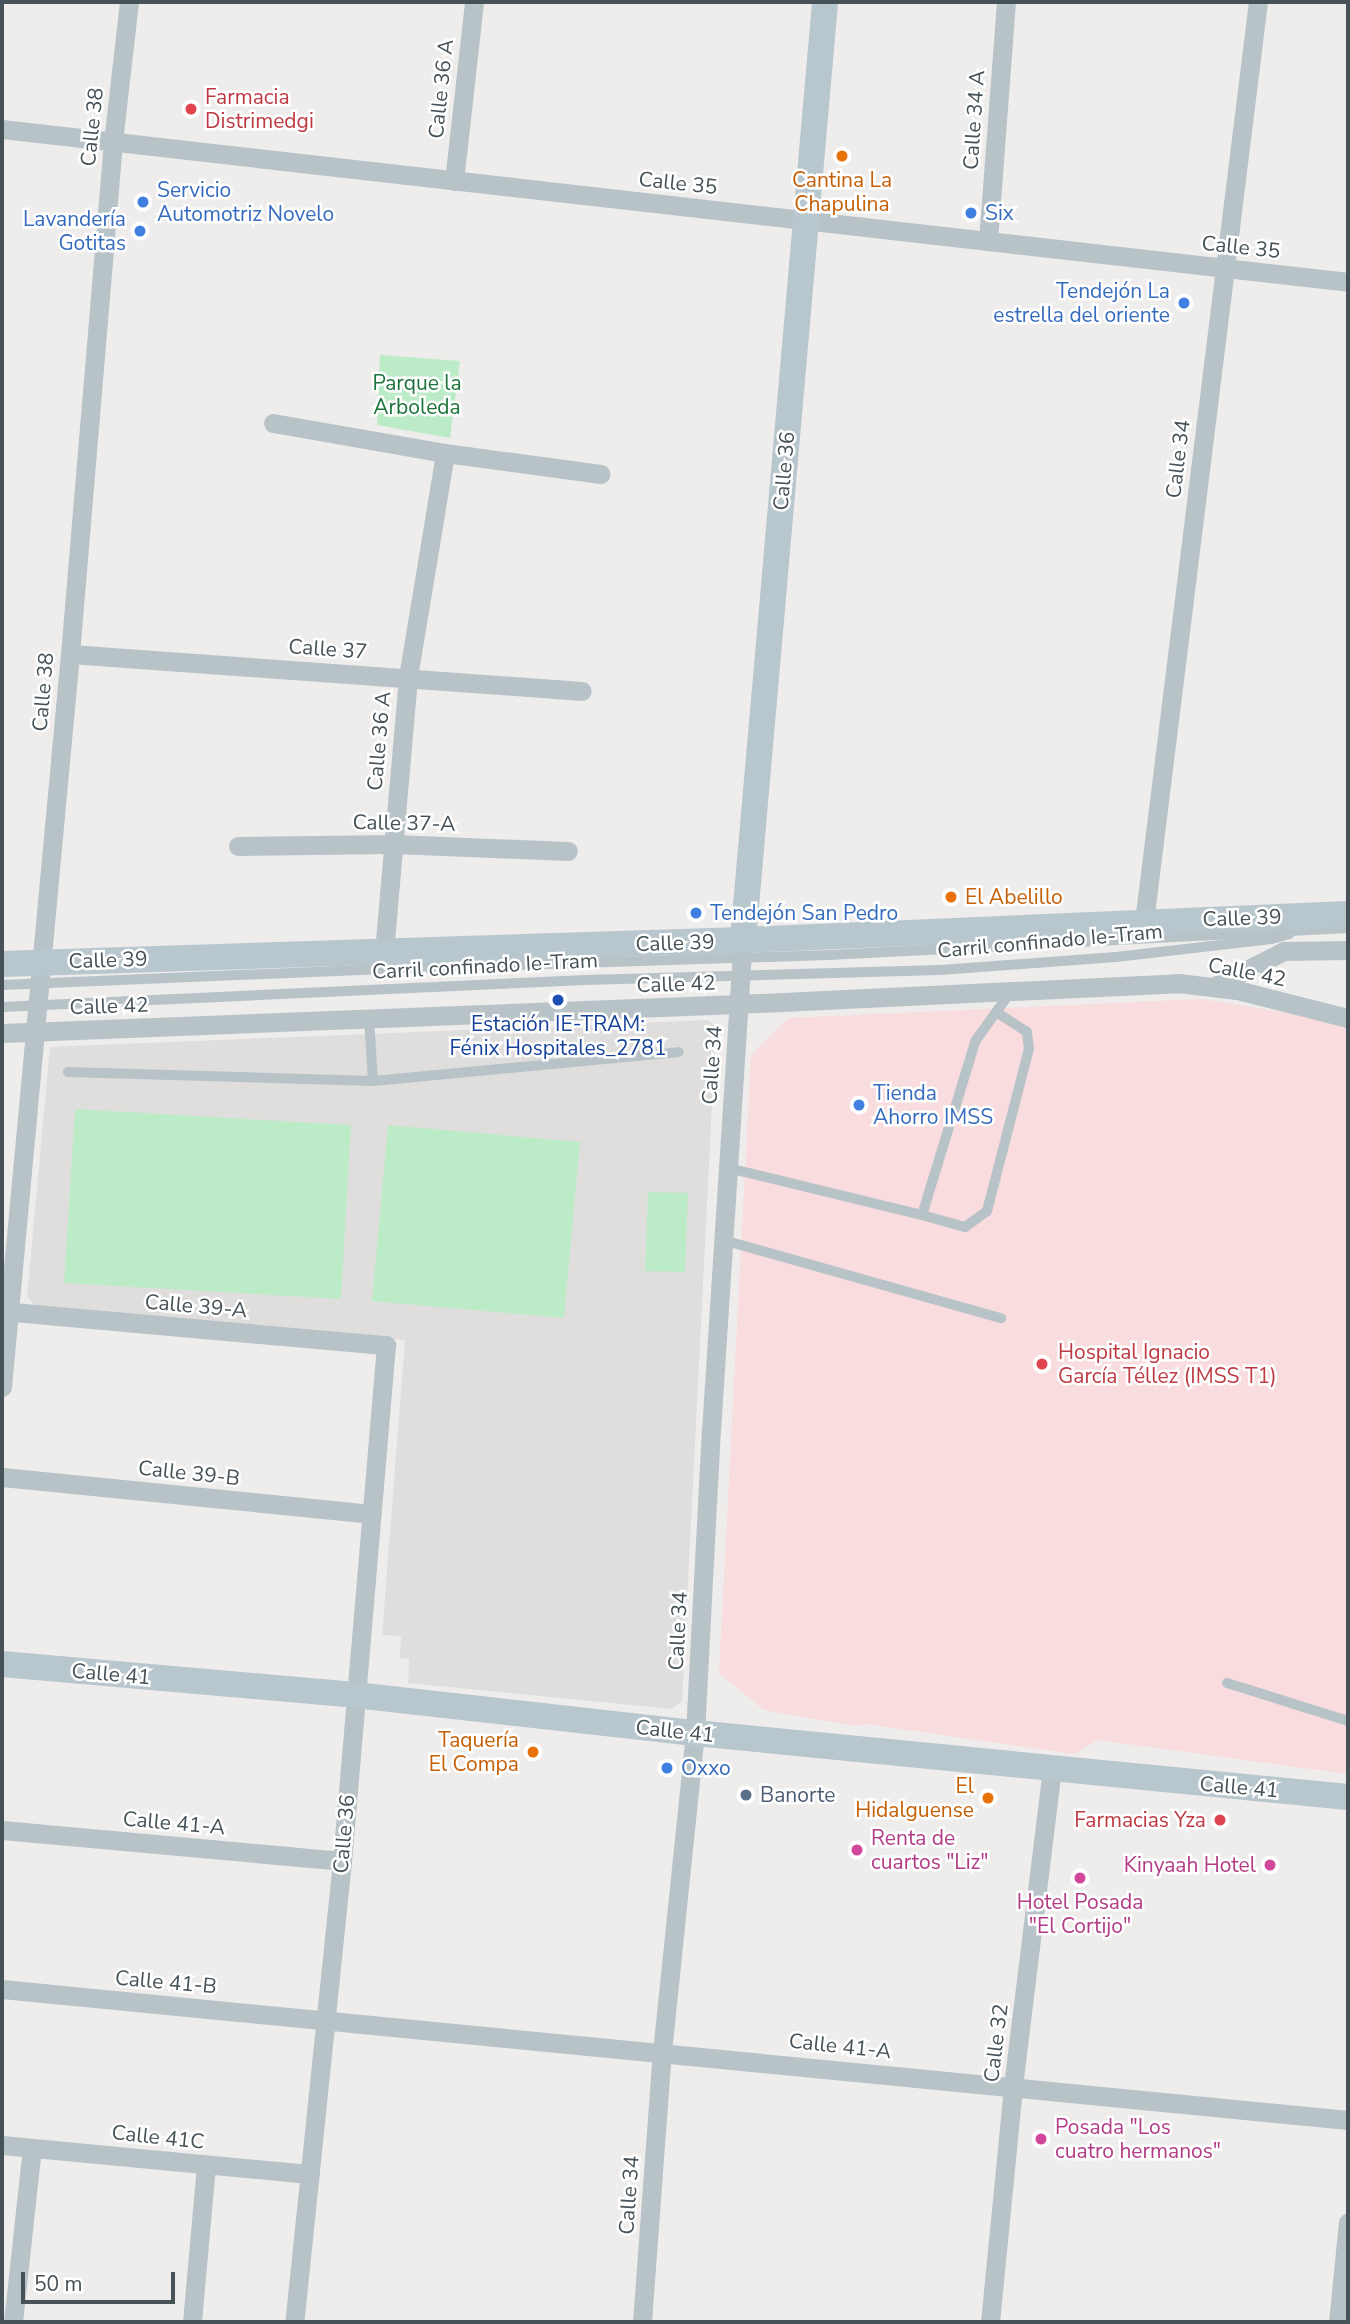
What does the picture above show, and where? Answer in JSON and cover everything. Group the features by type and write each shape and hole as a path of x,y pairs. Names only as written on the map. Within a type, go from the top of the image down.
{"street":[{"name":"Calle 38","path":"2,1387 6,1312 70,654 113,142 129,2"},
{"name":"Calle 36 A","path":"454,181 474,2"},
{"name":"Calle 36","path":"743,949 825,2"},
{"name":"Calle 34 A","path":"988,241 1006,2"},
{"name":"Calle 34","path":"1144,922 1258,2"},
{"name":"Calle 35","path":"2,129 1348,282"},
{"path":"273,423 445,453 601,474"},
{"name":"Calle 36 A","path":"384,952 408,677 445,453"},
{"name":"Calle 37","path":"70,654 582,691"},
{"name":"Calle 37-A","path":"238,846 394,844 568,851"},
{"name":"Calle 39","path":"2,964 39,973 384,952 743,949 1144,922 1348,914"},
{"name":"Calle 34","path":"642,2322 662,2052 695,1734 723,1240 743,949"},
{"path":"1213,987 1284,951 1348,950"},
{"name":"Calle 42","path":"2,1033 738,1004 1178,983 1213,987 1348,1018"},
{"name":"Calle 39-A","path":"6,1312 386,1345"},
{"name":"Calle 36","path":"294,2322 342,1861 386,1345"},
{"name":"Calle 39-B","path":"2,1477 371,1514"},
{"name":"Calle 41","path":"2,1664 355,1695 695,1734 1348,1797"},
{"name":"Calle 32","path":"990,2322 1013,2086 1052,1769"},
{"name":"Calle 41-A","path":"2,1830 342,1861"},
{"name":"Calle 41-B","path":"2,1989 327,2020"},
{"name":"Calle 41-A","path":"327,2020 1348,2120"},
{"name":"Calle 41C","path":"2,2145 310,2174"},
{"path":"13,2322 32,2148"},
{"path":"192,2322 206,2165"},
{"path":"1338,2322 1348,2222"}],"lane":[{"name":"Carril confinado Ie-Tram","path":"2,985 39,973 1348,928"},
{"name":"Carril confinado Ie-Tram","path":"2,1007 598,980 703,976 740,978 940,970 1116,957 1272,939 1303,929"},
{"path":"922,1215 976,1040 1013,989"},
{"path":"728,1168 965,1227 987,1211 1029,1049 1027,1031 998,1013"},
{"path":"369,1018 373,1081"},
{"path":"68,1072 373,1081 679,1052"},
{"path":"723,1240 1001,1318"},
{"path":"1227,1683 1348,1721"}],"shaded area":[{"name":"Hospital Ignacio García Téllez (IMSS T1)","path":"1202,999 1311,1017 1348,1027 1348,1774 1098,1740 1074,1754 867,1724 855,1726 764,1710 719,1673 751,1056 788,1018"},
{"path":"708,1020 716,1027 682,1701 672,1709 408,1683 409,1659 400,1658 401,1636 382,1635 405,1340 37,1307 27,1297 50,1047"}],"green space":[{"name":"Parque la Arboleda","path":"380,355 460,361 450,438 377,425"},
{"path":"75,1109 351,1125 341,1299 64,1283"},
{"path":"388,1125 580,1142 564,1318 372,1301"},
{"path":"648,1192 688,1193 685,1272 645,1271"}],"place":[{"name":"Farmacia Distrimedgi","path":"191,109"},
{"name":"Cantina La Chapulina","path":"842,156"},
{"name":"Servicio Automotriz Novelo","path":"143,202"},
{"name":"Six","path":"971,213"},
{"name":"Lavandería Gotitas","path":"140,231"},
{"name":"Tendejón La estrella del oriente","path":"1184,303"},
{"name":"El Abelillo","path":"951,897"},
{"name":"Tendejón San Pedro","path":"696,913"},
{"name":"Estación IE-TRAM: Fénix Hospitales_2781","path":"558,1000"},
{"name":"Tienda Ahorro IMSS","path":"859,1105"},
{"name":"Hospital Ignacio García Téllez (IMSS T1)","path":"1042,1364"},
{"name":"Taquería El Compa","path":"533,1752"},
{"name":"Oxxo","path":"667,1768"},
{"name":"Banorte","path":"746,1795"},
{"name":"El Hidalguense","path":"988,1798"},
{"name":"Farmacias Yza","path":"1220,1820"},
{"name":"Renta de cuartos \"Liz\"","path":"857,1850"},
{"name":"Kinyaah Hotel","path":"1270,1865"},
{"name":"Hotel Posada \"El Cortijo\"","path":"1080,1878"},
{"name":"Posada \"Los cuatro hermanos\"","path":"1041,2139"}]}
